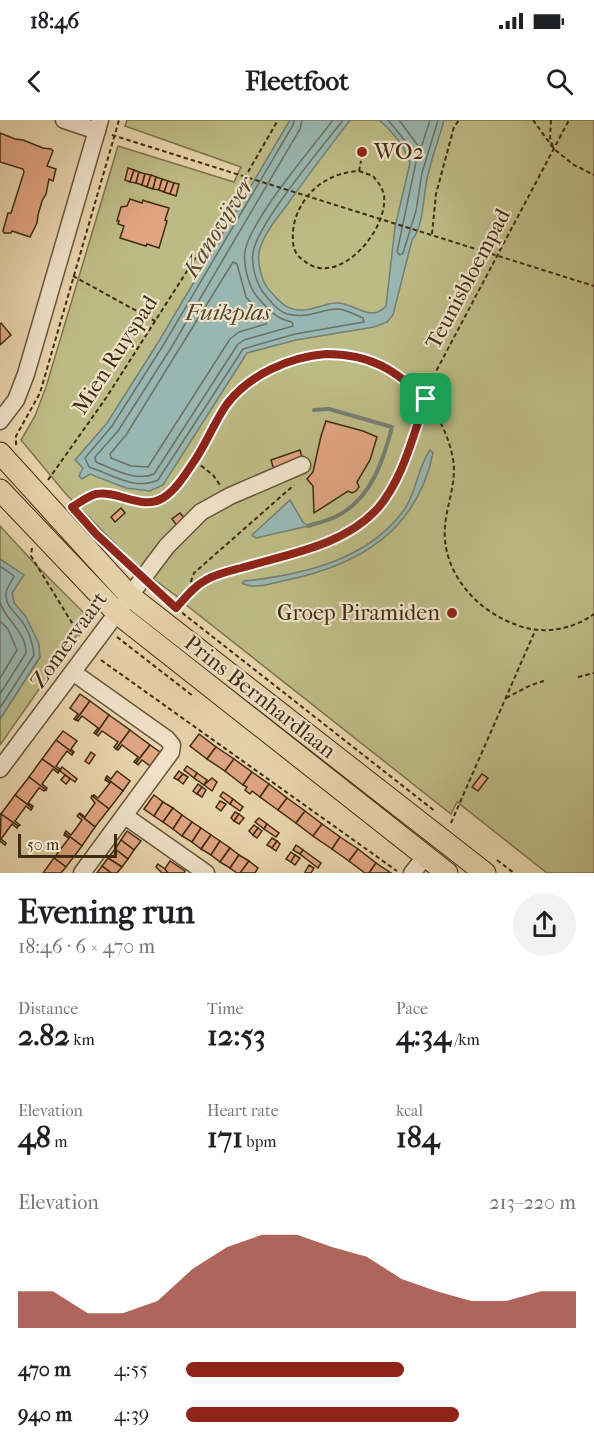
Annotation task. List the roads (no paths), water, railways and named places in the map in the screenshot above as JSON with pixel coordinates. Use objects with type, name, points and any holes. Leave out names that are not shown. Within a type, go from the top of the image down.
[{"type":"main road","name":"Prins Bernhardlaan","points":[[8,449],[130,596],[489,865]]},
{"type":"main road","name":"Prins Bernhardlaan","points":[[0,490],[111,620],[447,873]]},
{"type":"street","points":[[0,422],[16,400],[26,374],[99,125],[64,120]]},
{"type":"street","name":"Zomervaart","points":[[0,769],[167,546],[201,512],[230,496],[299,467]]},
{"type":"street","points":[[74,673],[167,739],[172,745],[171,752],[82,873]]},
{"type":"street","points":[[125,816],[201,872]]},
{"type":"street","points":[[412,873],[426,856]]},
{"type":"water","name":"Fuikplas","points":[[290,120],[350,120],[274,222],[264,239],[259,252],[259,262],[265,283],[279,301],[294,309],[342,303],[374,313],[386,306],[395,227],[410,163],[402,145],[379,120],[444,120],[426,182],[419,227],[412,240],[393,315],[387,322],[374,327],[296,340],[247,353],[163,485],[150,491],[126,488],[90,474],[82,479],[79,476],[83,468],[75,460],[107,423],[159,341]]},
{"type":"water","points":[[430,450],[433,453],[425,480],[414,504],[399,524],[381,540],[361,554],[313,573],[264,585],[252,586],[242,583],[311,569],[353,553],[372,541],[404,510]]},
{"type":"water","points":[[290,500],[303,522],[308,526],[256,538],[252,535]]},
{"type":"water","points":[[0,559],[24,575],[12,593],[14,603],[26,617],[39,644],[40,657],[0,719]]},
{"type":"waterway","points":[[308,526],[335,517],[358,501],[380,466],[392,427],[329,409],[314,410]]},
{"type":"place","name":"WO2","points":[[362,152]]},
{"type":"place","name":"Groep Piramiden","points":[[452,613]]},
{"type":"water label","name":"Kanovijver","points":[[218,227]]}]
